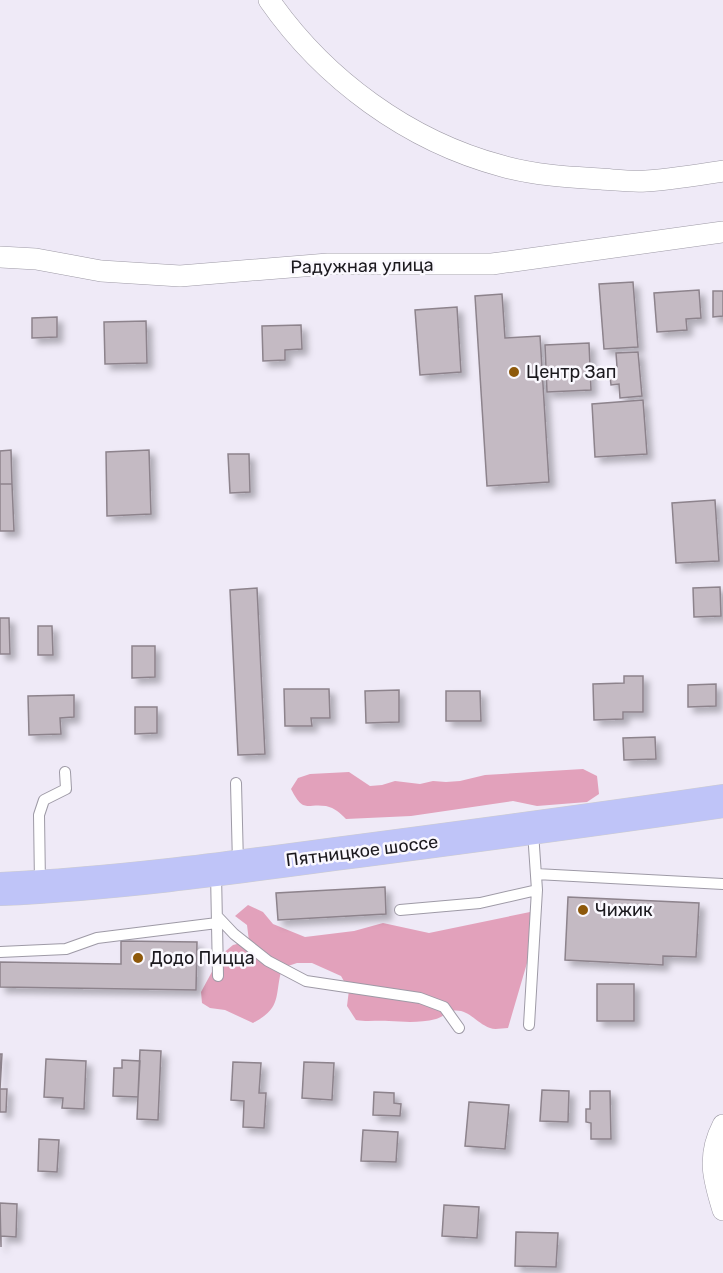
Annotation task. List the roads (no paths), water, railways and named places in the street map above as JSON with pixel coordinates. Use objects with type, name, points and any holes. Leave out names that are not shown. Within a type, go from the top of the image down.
[{"type":"main road","name":"Пятницкое шоссе","points":[[0,889],[227,868],[723,801]]},
{"type":"street","points":[[269,0],[285,23],[342,82],[388,117],[449,148],[502,166],[562,177],[645,181],[723,171]]},
{"type":"street","name":"Радужная улица","points":[[0,257],[36,259],[100,271],[180,276],[328,264],[492,264],[723,232]]},
{"type":"street","points":[[723,1125],[712,1159],[714,1180],[723,1210]]},
{"type":"lane","points":[[40,887],[39,815],[44,800],[66,789],[65,772]]},
{"type":"lane","points":[[218,976],[217,920],[227,868],[236,783]]},
{"type":"lane","points":[[530,1025],[537,890],[532,828]]},
{"type":"lane","points":[[536,874],[723,884]]},
{"type":"lane","points":[[400,910],[480,903],[537,890]]},
{"type":"lane","points":[[0,952],[66,950],[97,938],[217,920],[268,961],[306,981],[420,998],[444,1007],[459,1028]]},
{"type":"place","name":"Центр Зап","points":[[514,372]]},
{"type":"place","name":"Чижик","points":[[583,910]]},
{"type":"place","name":"Додо Пицца","points":[[138,958]]}]
